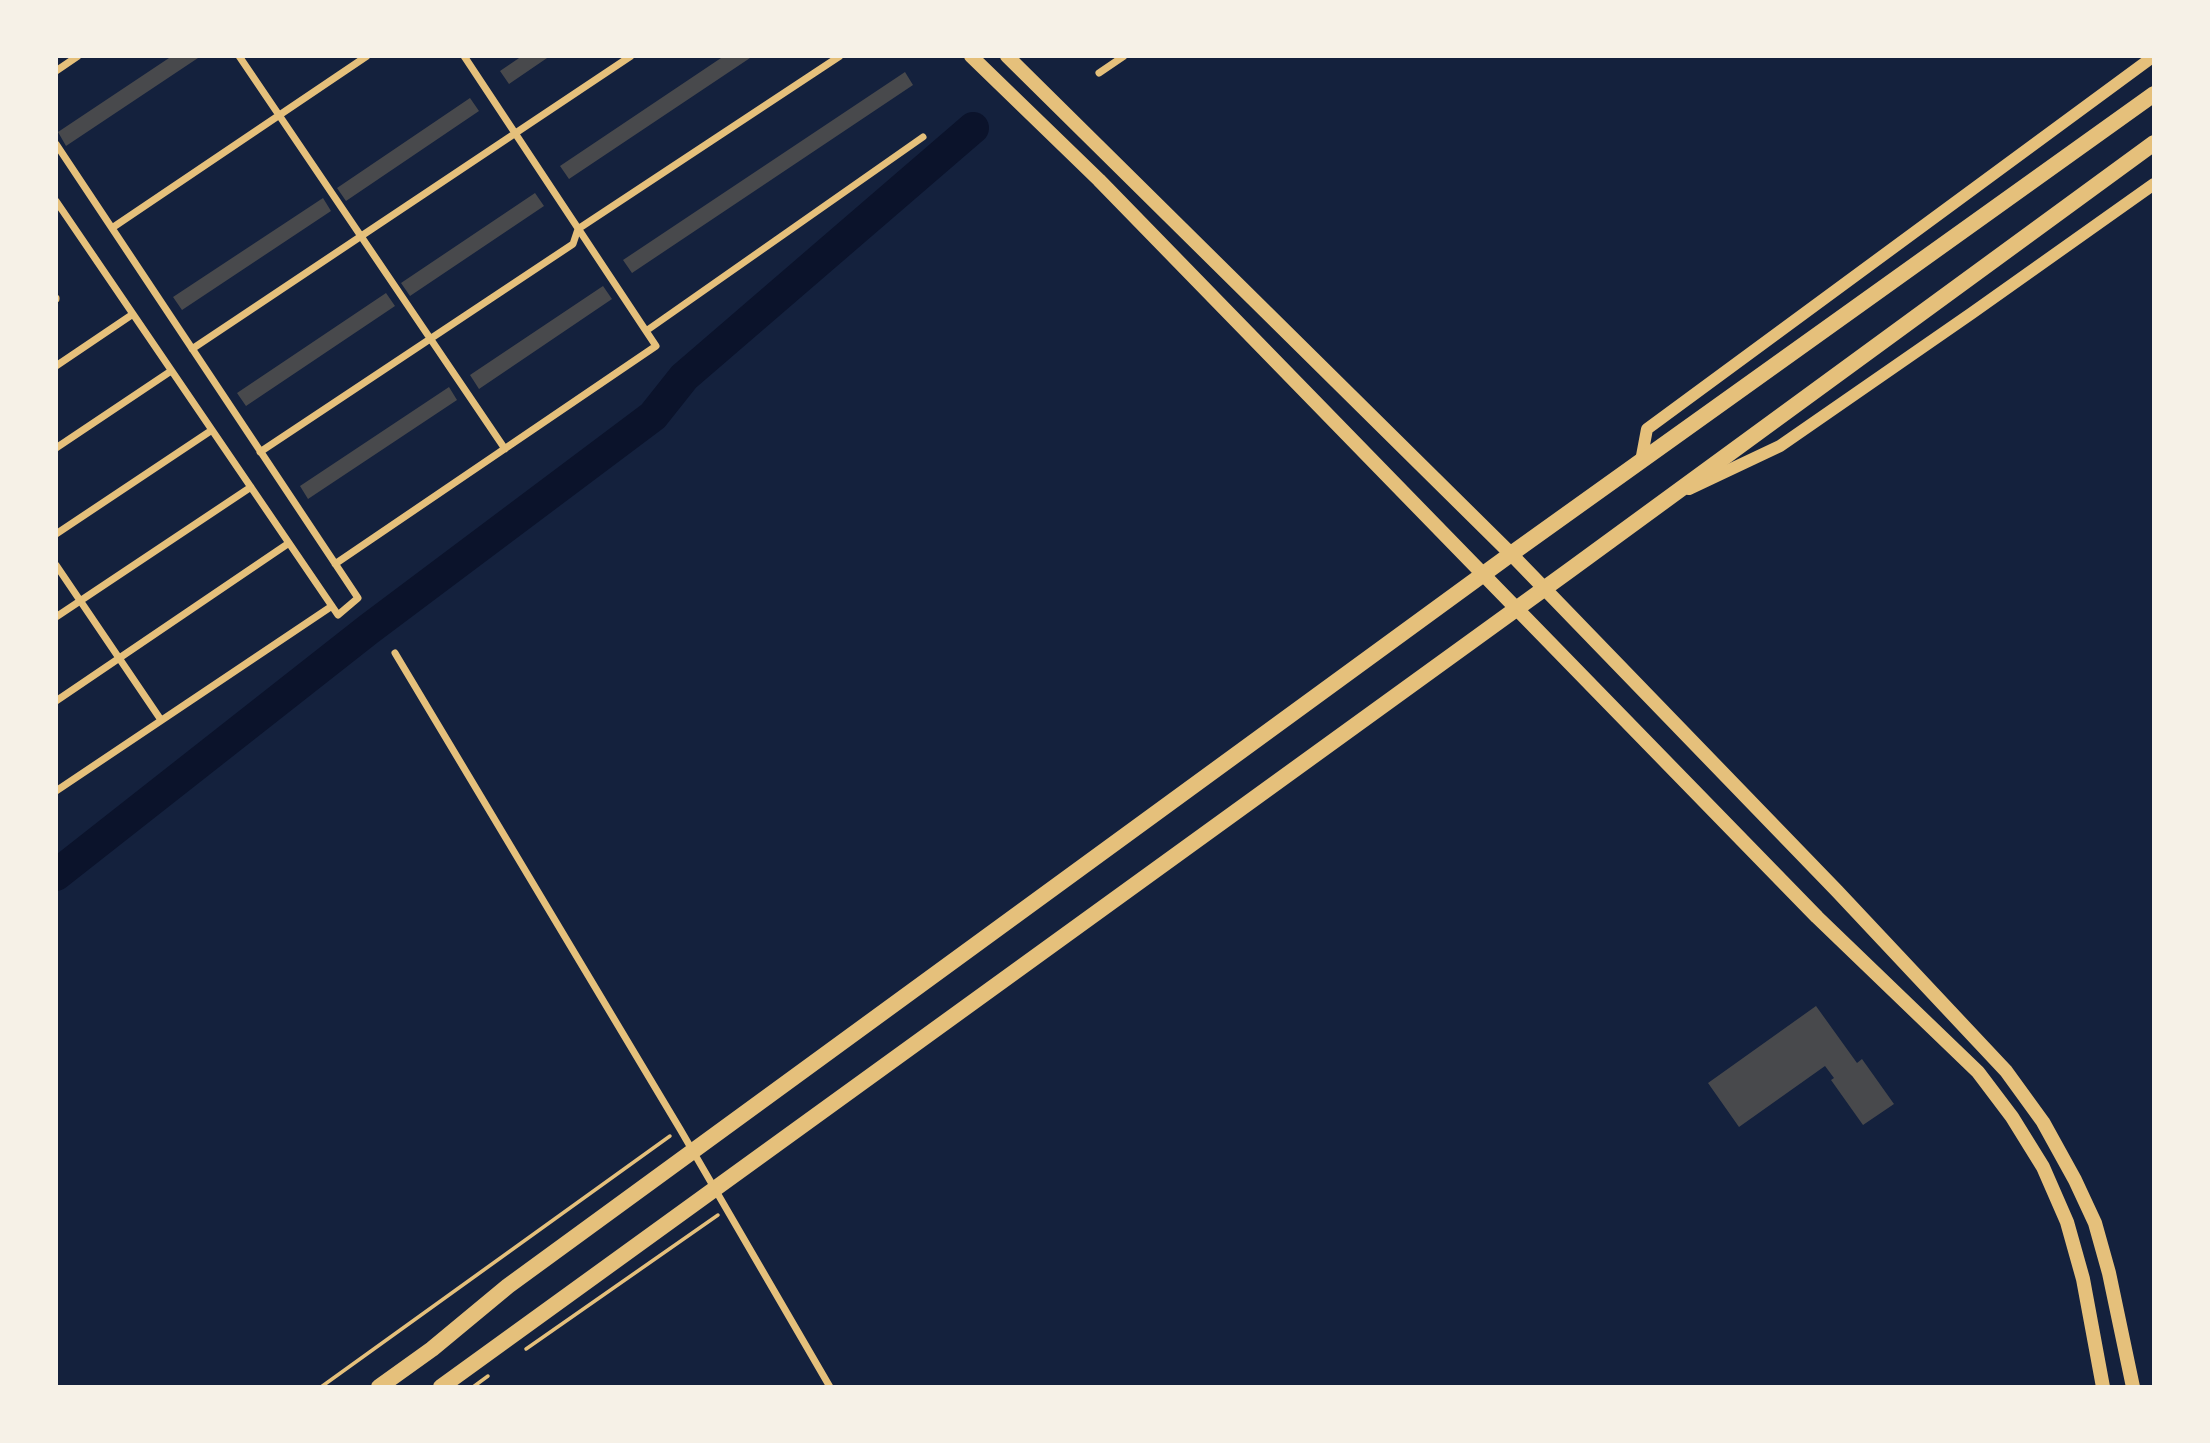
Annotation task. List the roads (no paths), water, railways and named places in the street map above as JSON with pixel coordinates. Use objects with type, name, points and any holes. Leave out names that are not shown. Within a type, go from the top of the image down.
[{"type":"main road","points":[[971,56],[1099,180],[1817,917],[1978,1072],[2012,1117],[2043,1167],[2067,1222],[2083,1279],[2103,1387]]},
{"type":"main road","points":[[1007,56],[1511,554],[2006,1070],[2043,1122],[2095,1223],[2109,1273],[2133,1387]]},
{"type":"main road","points":[[379,1387],[432,1349],[508,1286],[1511,554],[2154,94]]},
{"type":"main road","points":[[442,1387],[1543,589],[2154,142]]},
{"type":"street","points":[[56,71],[78,56]]},
{"type":"street","points":[[239,56],[505,449]]},
{"type":"street","points":[[112,228],[367,56]]},
{"type":"street","points":[[335,564],[656,346],[464,56]]},
{"type":"street","points":[[192,349],[631,56]]},
{"type":"street","points":[[260,452],[573,244],[578,229],[840,56]]},
{"type":"street","points":[[1098,73],[1124,56]]},
{"type":"street","points":[[1641,461],[1647,429],[2154,56]]},
{"type":"street","points":[[646,331],[923,137]]},
{"type":"street","points":[[56,144],[358,598],[338,615],[56,201]]},
{"type":"street","points":[[1654,506],[1780,446],[2154,184]]},
{"type":"street","points":[[56,366],[133,314]]},
{"type":"street","points":[[56,448],[171,371]]},
{"type":"street","points":[[56,534],[212,430]]},
{"type":"street","points":[[56,617],[251,488]]},
{"type":"street","points":[[56,701],[289,543]]},
{"type":"street","points":[[56,565],[161,720]]},
{"type":"street","points":[[56,791],[331,606]]},
{"type":"street","points":[[395,653],[694,1152],[830,1387]]},
{"type":"waterway","points":[[56,875],[369,629],[653,416],[684,377],[973,128]]}]
